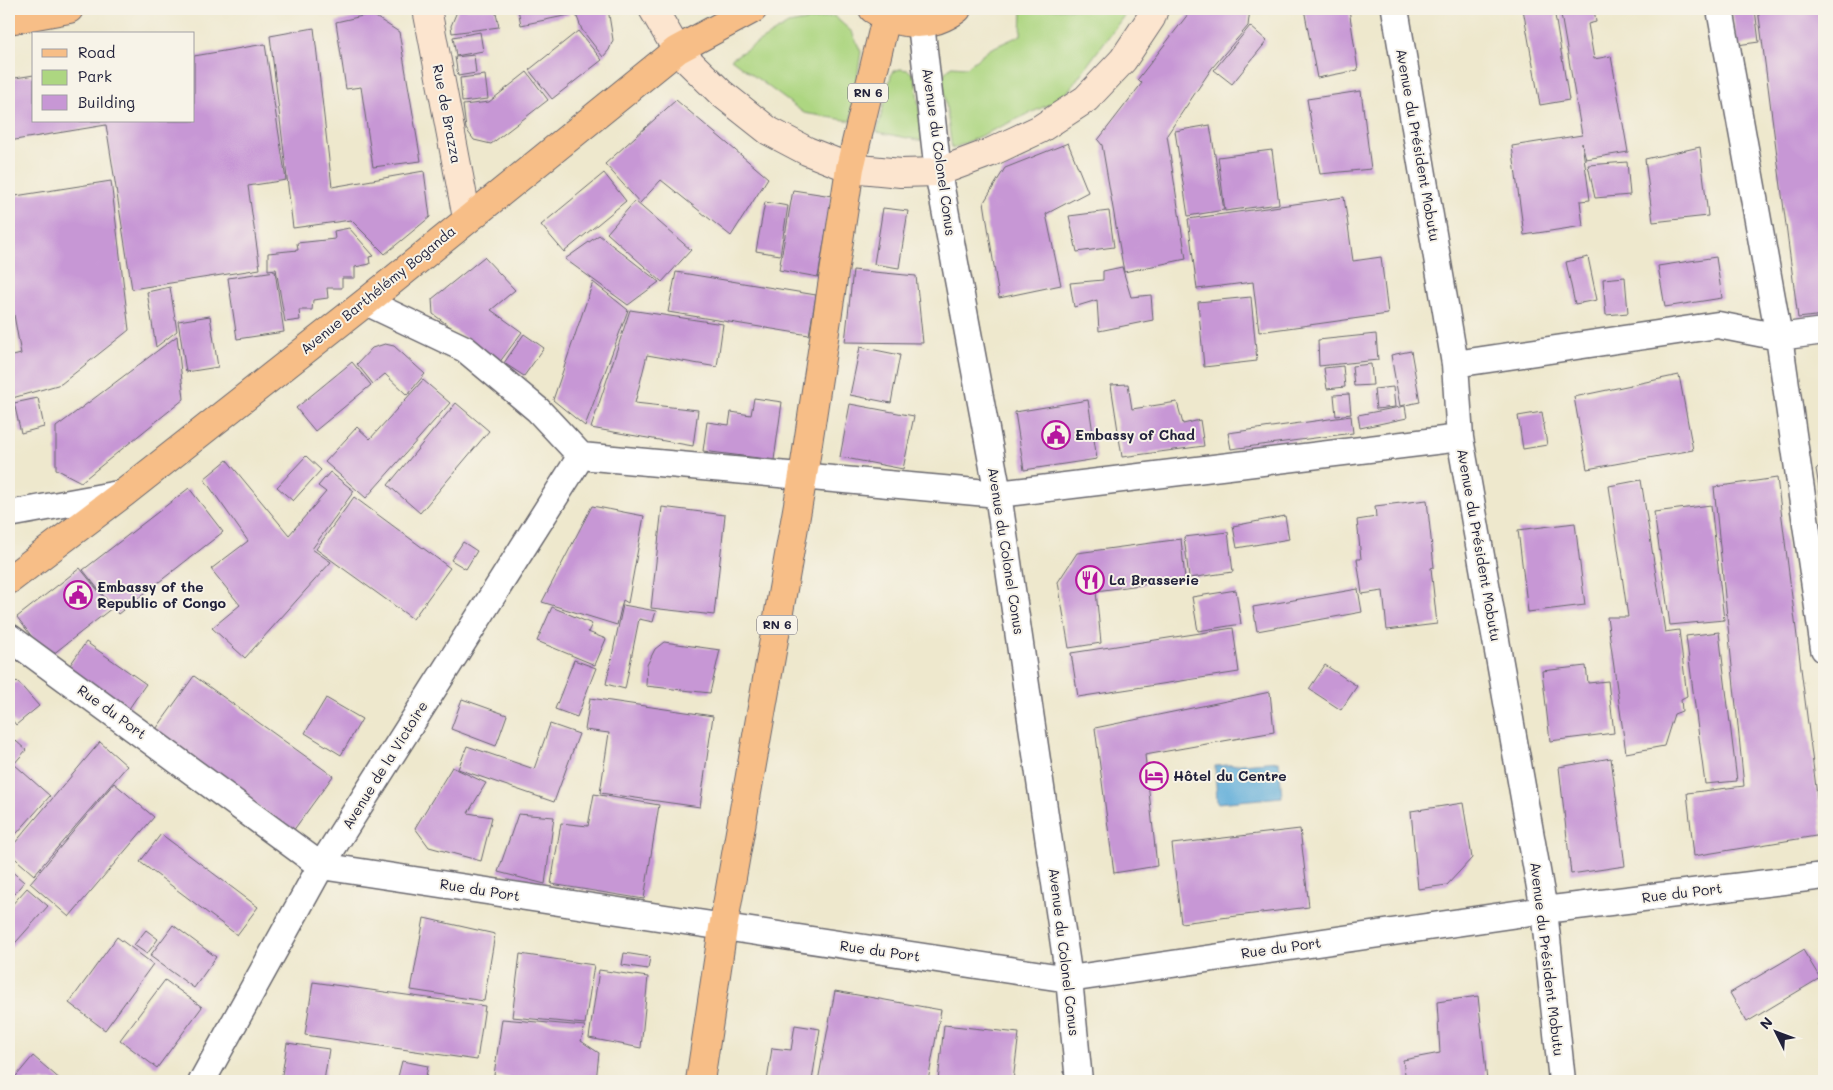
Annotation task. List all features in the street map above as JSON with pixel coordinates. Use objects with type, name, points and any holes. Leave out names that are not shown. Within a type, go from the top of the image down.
[{"type":"main road","points":[[9,20],[70,9]]},
{"type":"main road","name":"Avenue Barthélémy Boganda","points":[[9,580],[124,493],[366,302],[467,218],[677,50],[753,9]]},
{"type":"main road","points":[[879,13],[903,23],[921,24],[947,17],[957,9]]},
{"type":"main road","name":"RN 6","points":[[700,1081],[723,928],[803,476],[850,168],[879,13]]},
{"type":"street","name":"Rue de Brazza","points":[[428,9],[467,218]]},
{"type":"street","points":[[652,9],[677,50],[721,93],[769,131],[807,151],[850,168],[901,173],[938,172],[990,153],[1040,129],[1086,99],[1123,60],[1151,18],[1154,9]]},
{"type":"street","name":"Avenue du Président Mobutu","points":[[1395,9],[1455,364],[1460,438],[1544,910],[1562,1081]]},
{"type":"street","points":[[1720,9],[1779,337],[1824,649]]},
{"type":"street","name":"Avenue du Colonel Conus","points":[[921,24],[938,172],[998,494],[1070,979],[1079,1081]]},
{"type":"street","points":[[366,302],[465,349],[538,410],[581,456],[998,494],[1460,438]]},
{"type":"street","points":[[1455,364],[1718,325],[1779,337],[1824,330]]},
{"type":"street","name":"Avenue de la Victoire","points":[[202,1081],[321,866],[581,456]]},
{"type":"street","points":[[9,514],[124,493]]},
{"type":"street","name":"Rue du Port","points":[[9,637],[321,866],[1070,979],[1544,910],[1824,876]]},
{"type":"green space","points":[[1022,9],[1129,9],[1063,98],[952,149],[942,76],[951,66],[967,67],[990,49],[1021,35]]},
{"type":"green space","points":[[834,16],[852,32],[861,52],[851,121],[804,113],[731,59],[788,24]]},
{"type":"green space","points":[[900,69],[908,70],[915,76],[923,141],[877,132],[892,72]]},
{"type":"water","points":[[1279,761],[1282,797],[1217,803],[1215,766]]},
{"type":"building","points":[[458,9],[495,9],[499,27],[452,33],[451,26]]},
{"type":"building","points":[[518,9],[568,9],[569,15],[521,25]]},
{"type":"building","points":[[574,9],[608,9],[613,40],[609,50],[603,57],[582,30]]},
{"type":"building","points":[[1192,9],[1250,9],[1248,26],[1212,68],[1167,135],[1186,259],[1124,272],[1102,145],[1098,140],[1142,83],[1138,79]]},
{"type":"building","points":[[1304,9],[1349,9],[1358,70],[1317,78]]},
{"type":"building","points":[[1523,9],[1554,9],[1569,100],[1540,105]]},
{"type":"building","points":[[1560,9],[1594,9],[1596,22],[1588,24],[1594,59],[1611,56],[1628,152],[1586,159],[1582,143],[1590,200],[1580,201],[1583,226],[1524,235],[1512,146],[1582,135]]},
{"type":"building","points":[[1732,9],[1755,9],[1759,42],[1737,45]]},
{"type":"building","points":[[1758,9],[1824,9],[1824,315],[1798,318]]},
{"type":"building","points":[[371,14],[399,32],[421,161],[373,167],[361,87],[346,89],[336,22]]},
{"type":"building","points":[[1250,26],[1267,41],[1232,84],[1214,70]]},
{"type":"building","points":[[314,28],[332,187],[424,171],[430,217],[385,254],[351,220],[293,228],[270,36]]},
{"type":"building","points":[[578,31],[602,60],[552,99],[529,70]]},
{"type":"building","points":[[480,32],[483,51],[456,56],[453,37]]},
{"type":"building","points":[[265,44],[286,180],[248,186],[260,269],[132,289],[106,125],[9,141],[9,79],[32,75],[32,122],[195,122],[195,56]]},
{"type":"building","points":[[474,55],[476,73],[458,76],[455,57]]},
{"type":"building","points":[[527,72],[548,100],[491,144],[474,140],[466,129],[463,105],[489,102]]},
{"type":"building","points":[[485,75],[488,99],[462,102],[460,78]]},
{"type":"building","points":[[1361,91],[1371,169],[1320,174],[1307,99]]},
{"type":"building","points":[[676,100],[768,178],[731,236],[661,180],[640,203],[605,164]]},
{"type":"building","points":[[1210,125],[1224,210],[1188,216],[1175,131]]},
{"type":"building","points":[[1068,143],[1088,192],[1046,214],[1061,285],[999,298],[984,202],[1005,168]]},
{"type":"building","points":[[1700,147],[1708,216],[1653,222],[1645,159]]},
{"type":"building","points":[[1272,150],[1279,204],[1225,211],[1218,157]]},
{"type":"building","points":[[1627,162],[1630,195],[1595,198],[1588,165]]},
{"type":"building","points":[[604,173],[626,201],[564,252],[541,225]]},
{"type":"building","points":[[111,181],[129,330],[61,384],[9,399],[9,357],[21,354],[9,287],[9,197]]},
{"type":"building","points":[[793,190],[832,196],[818,277],[779,270]]},
{"type":"building","points":[[1344,197],[1353,261],[1381,257],[1388,314],[1259,332],[1253,282],[1197,289],[1188,219]]},
{"type":"building","points":[[635,201],[691,250],[662,282],[607,233]]},
{"type":"building","points":[[765,202],[788,206],[780,255],[756,251]]},
{"type":"building","points":[[883,208],[908,211],[899,268],[874,264]]},
{"type":"building","points":[[1109,211],[1114,247],[1077,252],[1069,216]]},
{"type":"building","points":[[349,228],[374,256],[369,257],[370,264],[355,267],[355,278],[342,278],[342,288],[327,288],[328,298],[313,300],[312,310],[299,310],[300,320],[285,322],[276,269],[268,270],[268,253],[298,250],[297,243],[335,239],[334,231]]},
{"type":"building","points":[[599,235],[659,282],[628,305],[565,259]]},
{"type":"building","points":[[484,257],[515,290],[491,310],[522,332],[499,363],[433,314],[432,299]]},
{"type":"building","points":[[1588,257],[1597,300],[1575,304],[1566,262]]},
{"type":"building","points":[[1716,257],[1722,298],[1665,307],[1658,266]]},
{"type":"building","points":[[1122,267],[1131,297],[1151,295],[1153,320],[1099,331],[1097,300],[1074,307],[1070,283],[1103,280],[1103,271]]},
{"type":"building","points":[[853,270],[916,276],[923,343],[845,342]]},
{"type":"building","points":[[275,271],[284,332],[237,339],[228,278]]},
{"type":"building","points":[[676,272],[816,295],[809,335],[668,312]]},
{"type":"building","points":[[1625,277],[1628,313],[1606,315],[1603,279]]},
{"type":"building","points":[[593,282],[628,310],[585,426],[553,400]]},
{"type":"building","points":[[170,287],[177,331],[156,347],[147,292]]},
{"type":"building","points":[[1251,297],[1257,361],[1204,367],[1198,302]]},
{"type":"building","points":[[630,310],[723,324],[717,367],[647,355],[635,403],[698,410],[693,446],[591,428]]},
{"type":"building","points":[[210,316],[218,367],[186,372],[178,321]]},
{"type":"building","points":[[524,334],[544,348],[524,376],[504,363]]},
{"type":"building","points":[[1376,334],[1378,360],[1319,366],[1318,340]]},
{"type":"building","points":[[177,336],[184,399],[81,482],[56,469],[56,427]]},
{"type":"building","points":[[385,344],[394,346],[425,374],[407,395],[385,374],[373,384],[357,364],[372,348]]},
{"type":"building","points":[[860,347],[900,355],[891,403],[850,395]]},
{"type":"building","points":[[1411,351],[1420,402],[1400,406],[1391,355]]},
{"type":"building","points":[[352,362],[371,385],[315,431],[296,408]]},
{"type":"building","points":[[1371,364],[1373,385],[1354,386],[1352,366]]},
{"type":"building","points":[[1343,366],[1345,387],[1327,389],[1324,368]]},
{"type":"building","points":[[1679,375],[1693,450],[1587,469],[1574,397]]},
{"type":"building","points":[[423,380],[450,403],[366,498],[325,462],[357,427],[370,439]]},
{"type":"building","points":[[1128,384],[1132,409],[1177,402],[1183,424],[1200,420],[1204,446],[1122,457],[1111,385]]},
{"type":"building","points":[[1393,387],[1395,407],[1376,409],[1374,389]]},
{"type":"building","points":[[1349,394],[1351,414],[1336,416],[1334,395]]},
{"type":"building","points":[[38,398],[44,427],[21,433],[14,403]]},
{"type":"building","points":[[754,398],[782,402],[774,460],[703,451],[707,422],[729,425],[731,412],[751,415]]},
{"type":"building","name":"Embassy of Chad","points":[[1088,400],[1097,459],[1024,470],[1015,412]]},
{"type":"building","points":[[456,403],[489,431],[420,513],[388,485]]},
{"type":"building","points":[[850,404],[914,416],[903,469],[840,457]]},
{"type":"building","points":[[1405,406],[1407,418],[1360,428],[1358,415]]},
{"type":"building","points":[[1542,412],[1547,445],[1523,449],[1518,416]]},
{"type":"building","points":[[1351,416],[1353,433],[1231,449],[1228,433]]},
{"type":"building","points":[[306,456],[321,470],[293,501],[277,487]]},
{"type":"building","points":[[227,460],[289,535],[326,492],[318,486],[330,472],[354,491],[312,549],[331,562],[245,658],[212,628],[240,605],[211,569],[248,541],[204,479]]},
{"type":"building","points":[[1824,462],[1824,512],[1823,512],[1816,469]]},
{"type":"building","points":[[1777,478],[1822,835],[1694,856],[1687,793],[1744,786],[1714,487]]},
{"type":"building","points":[[1641,480],[1665,632],[1679,630],[1687,696],[1681,699],[1682,711],[1674,714],[1664,746],[1626,753],[1607,617],[1628,617],[1609,486]]},
{"type":"building","points":[[189,488],[223,532],[118,614],[83,570]]},
{"type":"building","points":[[354,497],[450,568],[413,619],[316,549]]},
{"type":"building","points":[[1427,500],[1434,567],[1431,568],[1437,624],[1387,630],[1383,591],[1362,594],[1357,559],[1361,559],[1357,520],[1376,517],[1375,506]]},
{"type":"building","points":[[1711,505],[1724,620],[1670,625],[1654,512]]},
{"type":"building","points":[[592,506],[644,516],[628,603],[623,600],[617,625],[542,602]]},
{"type":"building","points":[[662,507],[725,515],[714,615],[651,608]]},
{"type":"building","points":[[1285,516],[1289,539],[1237,548],[1233,526]]},
{"type":"building","points":[[1575,523],[1585,605],[1528,612],[1518,530]]},
{"type":"building","points":[[1228,532],[1233,572],[1189,578],[1184,537]]},
{"type":"building","points":[[1181,539],[1185,579],[1096,591],[1101,643],[1069,648],[1058,582],[1077,553]]},
{"type":"building","points":[[463,542],[477,551],[466,569],[451,560]]},
{"type":"building","points":[[80,568],[112,608],[48,658],[17,617]]},
{"type":"building","points":[[1358,589],[1362,612],[1257,631],[1253,607]]},
{"type":"building","points":[[1236,590],[1241,624],[1198,631],[1192,597]]},
{"type":"building","points":[[623,605],[656,611],[653,622],[639,619],[625,689],[606,684]]},
{"type":"building","points":[[552,607],[592,624],[588,632],[606,639],[595,665],[537,641]]},
{"type":"building","points":[[1233,628],[1239,672],[1078,697],[1071,653]]},
{"type":"building","points":[[1719,632],[1737,781],[1705,784],[1686,636]]},
{"type":"building","points":[[86,642],[146,684],[128,710],[68,668]]},
{"type":"building","points":[[664,642],[720,650],[710,693],[646,686],[647,665],[655,649]]},
{"type":"building","points":[[574,660],[596,668],[577,717],[555,709]]},
{"type":"building","points":[[1325,665],[1357,686],[1341,710],[1309,689]]},
{"type":"building","points":[[1586,666],[1588,683],[1608,681],[1614,733],[1550,741],[1542,671]]},
{"type":"building","points":[[194,676],[333,776],[293,831],[154,732]]},
{"type":"building","points":[[17,681],[39,706],[16,725],[9,716],[9,688]]},
{"type":"building","name":"Hôtel du Centre","points":[[1270,692],[1274,732],[1145,755],[1157,866],[1114,873],[1095,728]]},
{"type":"building","points":[[326,698],[362,719],[341,755],[305,733]]},
{"type":"building","points":[[590,698],[713,716],[700,807],[600,793],[609,733],[585,730]]},
{"type":"building","points":[[462,699],[507,715],[496,746],[451,729]]},
{"type":"building","points":[[550,724],[579,734],[554,802],[458,769],[467,746],[534,769]]},
{"type":"building","points":[[16,741],[26,750],[14,764],[50,796],[9,842],[9,748]]},
{"type":"building","points":[[100,742],[127,766],[34,875],[9,853],[9,850]]},
{"type":"building","points":[[1611,758],[1625,866],[1571,874],[1559,767]]},
{"type":"building","points":[[452,767],[486,783],[468,813],[492,817],[481,861],[429,847],[415,828]]},
{"type":"building","points":[[114,783],[154,817],[69,917],[30,883]]},
{"type":"building","points":[[594,794],[659,805],[644,899],[551,884],[561,823],[588,826]]},
{"type":"building","points":[[1463,803],[1472,858],[1447,885],[1418,889],[1411,811]]},
{"type":"building","points":[[518,814],[554,817],[545,884],[498,872]]},
{"type":"building","points":[[1300,829],[1309,907],[1181,923],[1172,844]]},
{"type":"building","points":[[161,834],[258,907],[237,935],[140,862]]},
{"type":"building","points":[[9,869],[24,882],[9,900]]},
{"type":"building","points":[[27,888],[48,906],[9,950],[9,908]]},
{"type":"building","points":[[424,918],[495,934],[484,1001],[411,990]]},
{"type":"building","points":[[173,925],[216,957],[194,988],[150,956]]},
{"type":"building","points":[[146,930],[158,939],[147,954],[134,945]]},
{"type":"building","points":[[117,937],[153,964],[105,1030],[69,1003]]},
{"type":"building","points":[[1803,950],[1820,978],[1747,1022],[1730,993]]},
{"type":"building","points":[[624,953],[650,957],[648,969],[622,965]]},
{"type":"building","points":[[520,954],[594,965],[585,1024],[512,1017]]},
{"type":"building","points":[[599,970],[648,977],[641,1048],[589,1038]]},
{"type":"building","points":[[165,980],[202,1007],[157,1068],[120,1040]]},
{"type":"building","points":[[313,982],[485,1006],[477,1060],[305,1035]]},
{"type":"building","points":[[835,991],[941,1010],[928,1081],[818,1081]]},
{"type":"building","points":[[1478,996],[1487,1081],[1406,1081],[1403,1060],[1440,1053],[1437,1002]]},
{"type":"building","points":[[502,1019],[585,1026],[581,1041],[599,1053],[596,1081],[527,1081],[494,1075]]},
{"type":"building","points":[[1824,1021],[1824,1035],[1818,1024]]},
{"type":"building","points":[[795,1025],[820,1029],[812,1081],[767,1081],[772,1048],[791,1050]]},
{"type":"building","points":[[944,1025],[1019,1033],[1013,1081],[938,1081]]},
{"type":"building","points":[[287,1043],[329,1049],[324,1081],[281,1081]]},
{"type":"building","points":[[33,1056],[62,1081],[12,1081]]},
{"type":"building","points":[[402,1061],[428,1066],[425,1081],[397,1081]]},
{"type":"place","name":"Embassy of Chad","points":[[1056,435]]},
{"type":"place","name":"La Brasserie","points":[[1090,580]]},
{"type":"place","name":"Embassy of the Republic of Congo","points":[[78,595]]},
{"type":"place","name":"Hôtel du Centre","points":[[1154,776]]}]
